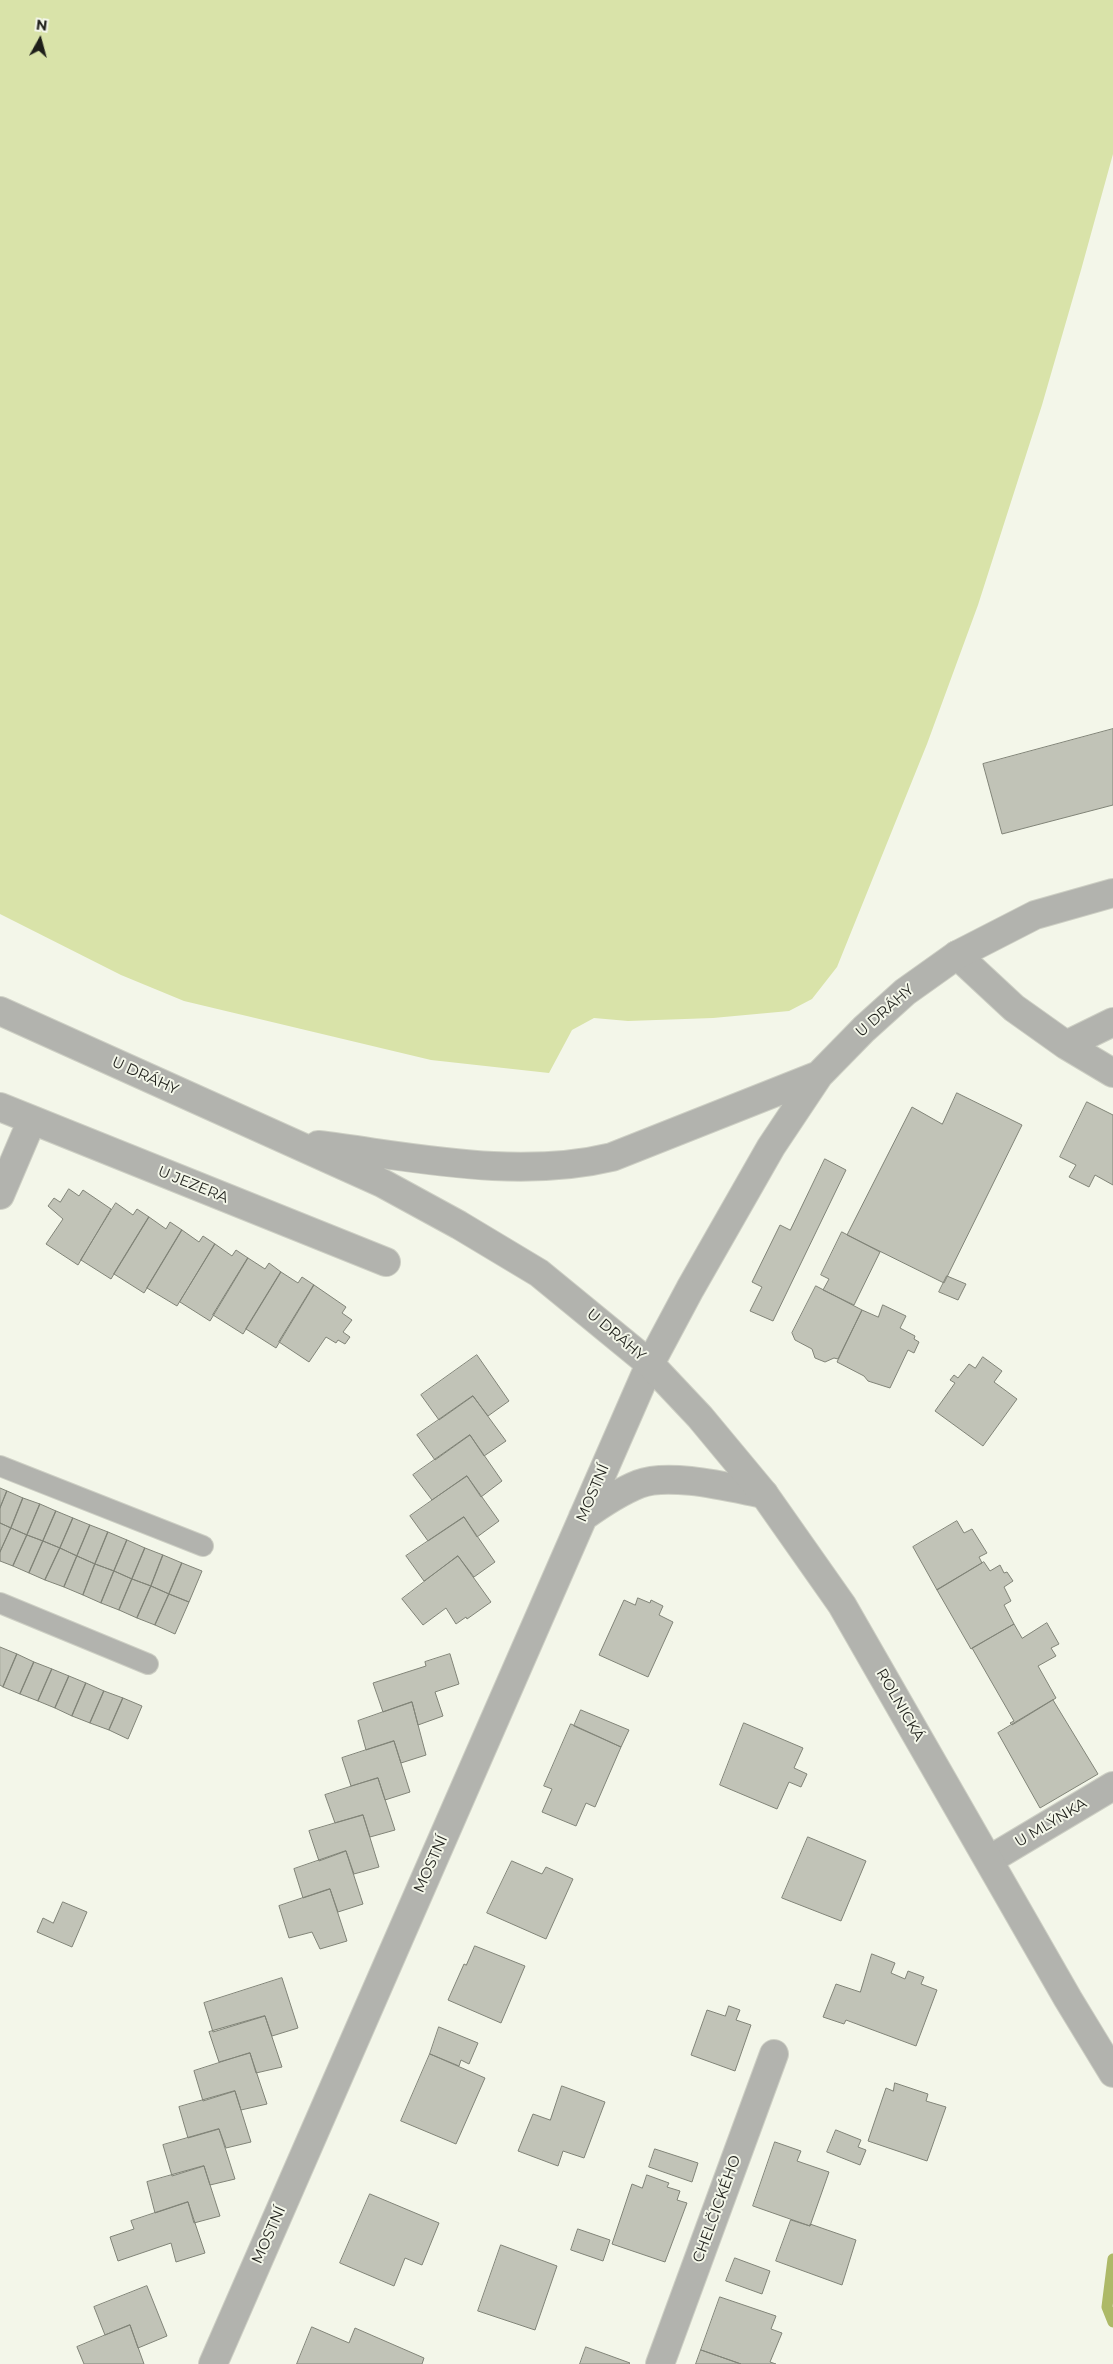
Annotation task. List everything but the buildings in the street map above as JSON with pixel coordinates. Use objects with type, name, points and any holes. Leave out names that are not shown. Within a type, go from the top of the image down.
[{"type":"street","name":"U DRÁHY","points":[[0,1011],[382,1183],[460,1224],[539,1273],[650,1364],[690,1289],[771,1147],[819,1074],[864,1029],[905,992],[957,955],[1035,915],[1113,892]]},
{"type":"street","points":[[957,955],[1014,1008],[1066,1045],[1113,1073]]},
{"type":"street","points":[[1066,1045],[1113,1022]]},
{"type":"street","name":"U DRÁHY","points":[[290,1141],[491,1165],[543,1168],[612,1157],[819,1074]]},
{"type":"street","name":"U JEZERA","points":[[0,1107],[386,1262]]},
{"type":"street","points":[[0,1194],[32,1120]]},
{"type":"street","name":"ROLNICKÁ","points":[[650,1364],[700,1417],[764,1494],[842,1605],[1068,1999],[1113,2073]]},
{"type":"street","name":"MOSTNÍ","points":[[213,2364],[650,1364]]},
{"type":"street","points":[[583,1517],[606,1501],[640,1483],[660,1480],[712,1484],[764,1494]]},
{"type":"street","name":"U MLÝNKA","points":[[989,1860],[1113,1786]]},
{"type":"street","name":"CHELČICKÉHO","points":[[660,2364],[774,2054]]},
{"type":"lane","points":[[0,1466],[203,1546]]},
{"type":"lane","points":[[0,1603],[148,1664]]},
{"type":"green space","points":[[0,0],[1113,0],[1113,154],[1042,405],[978,605],[927,744],[837,967],[812,999],[789,1011],[713,1018],[628,1021],[594,1018],[572,1030],[549,1073],[431,1060],[184,1001],[121,975],[0,914]]},
{"type":"waterway","points":[[1113,2259],[1107,2307],[1113,2322]]}]
